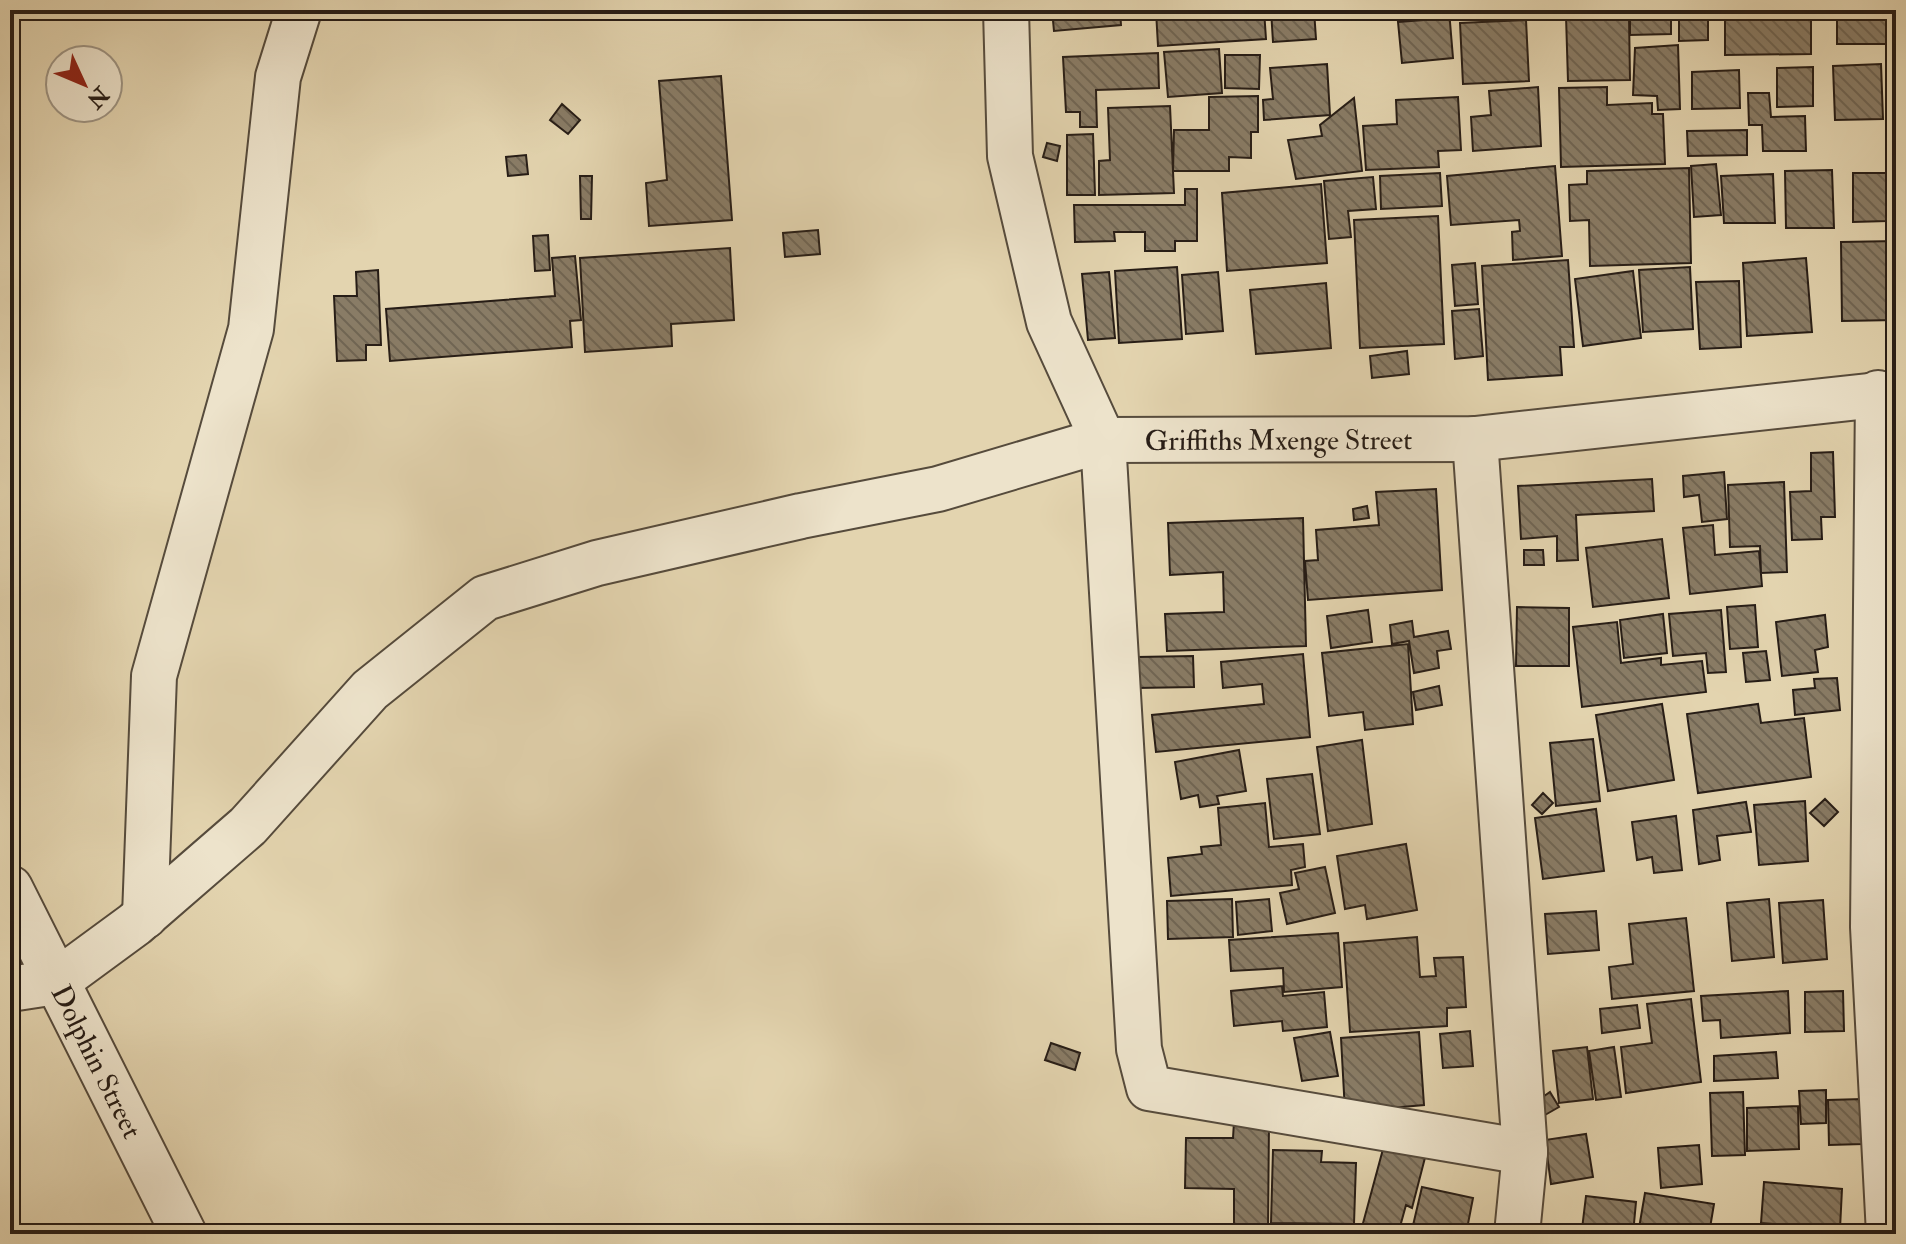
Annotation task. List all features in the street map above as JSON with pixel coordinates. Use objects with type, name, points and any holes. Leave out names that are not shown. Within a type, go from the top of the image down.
[{"type":"street","points":[[145,916],[154,676],[251,329],[278,77],[299,10]]},
{"type":"street","name":"Griffiths Mxenge Street","points":[[1006,10],[1010,156],[1049,322],[1103,440],[1475,439],[1887,393]]},
{"type":"street","points":[[1887,393],[1873,927],[1889,1234]]},
{"type":"street","points":[[1475,439],[1525,1152],[1517,1234]]},
{"type":"street","points":[[10,989],[56,982],[145,916],[248,826],[370,690],[485,598],[597,563],[938,489],[1103,440],[1139,1049],[1149,1088],[1525,1152]]},
{"type":"street","name":"Dolphin Street","points":[[10,888],[184,1234]]},
{"type":"building","points":[[1052,10],[1120,10],[1121,25],[1054,31]]},
{"type":"building","points":[[1123,10],[1152,10],[1152,19],[1123,20]]},
{"type":"building","points":[[1264,10],[1266,39],[1158,46],[1156,11]]},
{"type":"building","points":[[1271,10],[1314,10],[1316,39],[1273,42]]},
{"type":"building","points":[[1352,10],[1397,10],[1397,16],[1352,17]]},
{"type":"building","points":[[1423,10],[1449,10],[1453,58],[1402,63],[1398,22],[1423,20]]},
{"type":"building","points":[[1630,10],[1671,10],[1671,34],[1630,35]]},
{"type":"building","points":[[1679,10],[1708,10],[1708,40],[1679,41]]},
{"type":"building","points":[[1725,10],[1811,10],[1811,54],[1725,55]]},
{"type":"building","points":[[1837,10],[1896,10],[1896,44],[1837,44]]},
{"type":"building","points":[[1629,15],[1630,80],[1568,81],[1566,16]]},
{"type":"building","points":[[1526,20],[1529,81],[1463,84],[1460,23]]},
{"type":"building","points":[[1678,45],[1680,109],[1658,110],[1657,96],[1633,95],[1635,48]]},
{"type":"building","points":[[1219,49],[1222,93],[1168,97],[1164,52]]},
{"type":"building","points":[[1158,53],[1159,88],[1096,90],[1097,127],[1080,127],[1080,112],[1066,112],[1063,57]]},
{"type":"building","points":[[1225,55],[1260,55],[1259,89],[1225,88]]},
{"type":"building","points":[[1327,64],[1330,115],[1264,120],[1263,100],[1273,99],[1270,68]]},
{"type":"building","points":[[1881,64],[1883,119],[1835,120],[1833,66]]},
{"type":"building","points":[[1813,67],[1813,106],[1777,107],[1777,68]]},
{"type":"building","points":[[1739,70],[1740,108],[1692,109],[1692,72]]},
{"type":"building","points":[[721,76],[732,220],[649,226],[646,183],[667,180],[659,81]]},
{"type":"building","points":[[1538,87],[1541,146],[1473,151],[1471,117],[1491,115],[1489,91]]},
{"type":"building","points":[[1607,87],[1607,105],[1652,103],[1652,114],[1663,114],[1665,164],[1561,167],[1559,88]]},
{"type":"building","points":[[1748,93],[1769,93],[1771,117],[1805,116],[1806,151],[1763,151],[1762,125],[1749,125]]},
{"type":"building","points":[[1258,96],[1258,132],[1251,132],[1251,158],[1229,157],[1229,171],[1173,171],[1174,130],[1209,130],[1209,97]]},
{"type":"building","points":[[1458,97],[1461,150],[1438,151],[1439,167],[1366,170],[1363,126],[1397,124],[1396,100]]},
{"type":"building","points":[[1354,98],[1362,171],[1296,179],[1288,140],[1322,136],[1320,125]]},
{"type":"building","points":[[562,104],[580,120],[568,134],[550,120]]},
{"type":"building","points":[[1170,106],[1174,193],[1099,195],[1099,161],[1110,160],[1108,108]]},
{"type":"building","points":[[1747,130],[1747,155],[1688,156],[1687,131]]},
{"type":"building","points":[[1093,134],[1095,195],[1067,195],[1067,135]]},
{"type":"building","points":[[1047,143],[1060,146],[1057,161],[1043,157]]},
{"type":"building","points":[[526,155],[528,174],[508,176],[506,157]]},
{"type":"building","points":[[1716,164],[1721,215],[1694,217],[1691,166]]},
{"type":"building","points":[[1555,166],[1562,256],[1513,260],[1512,232],[1520,231],[1519,220],[1451,225],[1447,176]]},
{"type":"building","points":[[1689,168],[1691,263],[1590,266],[1589,220],[1570,221],[1569,185],[1587,184],[1587,171]]},
{"type":"building","points":[[1832,170],[1834,228],[1786,228],[1785,171]]},
{"type":"building","points":[[1440,173],[1442,206],[1381,209],[1380,176]]},
{"type":"building","points":[[1853,173],[1886,173],[1887,221],[1853,222]]},
{"type":"building","points":[[1773,174],[1775,223],[1724,223],[1721,176]]},
{"type":"building","points":[[580,176],[592,176],[591,219],[581,219]]},
{"type":"building","points":[[1373,177],[1376,209],[1348,211],[1351,237],[1329,239],[1324,181]]},
{"type":"building","points":[[1321,184],[1327,263],[1227,271],[1222,193]]},
{"type":"building","points":[[1185,189],[1197,189],[1197,241],[1175,241],[1175,251],[1145,251],[1145,232],[1114,232],[1115,241],[1075,242],[1074,205],[1185,205]]},
{"type":"building","points":[[1438,216],[1444,344],[1360,348],[1354,220]]},
{"type":"building","points":[[818,230],[820,254],[785,257],[783,233]]},
{"type":"building","points":[[548,235],[550,270],[535,271],[533,236]]},
{"type":"building","points":[[1896,241],[1896,320],[1842,321],[1841,242]]},
{"type":"building","points":[[730,248],[734,320],[671,324],[672,346],[585,352],[580,258]]},
{"type":"building","points":[[575,256],[581,320],[570,321],[572,347],[390,361],[386,309],[555,296],[552,258]]},
{"type":"building","points":[[1806,258],[1812,332],[1747,336],[1743,263]]},
{"type":"building","points":[[1568,260],[1574,347],[1560,347],[1562,375],[1488,380],[1482,266]]},
{"type":"building","points":[[1475,263],[1478,304],[1455,306],[1452,265]]},
{"type":"building","points":[[1177,267],[1182,339],[1119,343],[1115,271]]},
{"type":"building","points":[[1690,267],[1693,329],[1643,332],[1639,270]]},
{"type":"building","points":[[378,270],[381,345],[366,345],[366,360],[337,361],[334,296],[357,296],[356,272]]},
{"type":"building","points":[[1633,271],[1641,338],[1583,346],[1575,279]]},
{"type":"building","points":[[1109,272],[1115,338],[1088,340],[1082,274]]},
{"type":"building","points":[[1218,272],[1223,331],[1186,334],[1182,275]]},
{"type":"building","points":[[1739,281],[1741,347],[1700,349],[1696,282]]},
{"type":"building","points":[[1326,283],[1331,348],[1256,354],[1250,290]]},
{"type":"building","points":[[1479,309],[1483,356],[1455,359],[1452,311]]},
{"type":"building","points":[[1407,351],[1409,374],[1372,378],[1370,356]]},
{"type":"building","points":[[1833,452],[1835,517],[1821,517],[1822,539],[1792,540],[1790,492],[1811,491],[1811,453]]},
{"type":"building","points":[[1724,472],[1727,519],[1702,522],[1699,495],[1684,497],[1683,476]]},
{"type":"building","points":[[1652,479],[1654,511],[1576,515],[1578,560],[1557,561],[1557,536],[1521,539],[1518,486]]},
{"type":"building","points":[[1784,482],[1787,572],[1761,573],[1760,546],[1730,547],[1728,485]]},
{"type":"building","points":[[1436,489],[1442,590],[1308,600],[1305,561],[1318,560],[1316,530],[1379,525],[1376,492]]},
{"type":"building","points":[[1367,506],[1369,518],[1354,520],[1353,509]]},
{"type":"building","points":[[1303,518],[1306,646],[1167,651],[1165,614],[1224,612],[1223,572],[1170,575],[1168,523]]},
{"type":"building","points":[[1713,525],[1715,555],[1759,551],[1762,586],[1690,594],[1683,528]]},
{"type":"building","points":[[1662,539],[1669,598],[1593,607],[1586,548]]},
{"type":"building","points":[[1524,550],[1543,550],[1544,565],[1524,565]]},
{"type":"building","points":[[1755,605],[1758,647],[1730,649],[1727,607]]},
{"type":"building","points":[[1517,607],[1569,608],[1569,666],[1516,666]]},
{"type":"building","points":[[1368,610],[1372,642],[1331,648],[1327,616]]},
{"type":"building","points":[[1721,610],[1726,672],[1708,673],[1706,653],[1673,656],[1669,614]]},
{"type":"building","points":[[1663,614],[1667,653],[1624,658],[1620,620]]},
{"type":"building","points":[[1825,615],[1828,647],[1815,650],[1818,672],[1782,676],[1776,622]]},
{"type":"building","points":[[1412,621],[1414,637],[1448,631],[1451,649],[1437,651],[1439,668],[1414,673],[1409,641],[1392,644],[1390,625]]},
{"type":"building","points":[[1617,622],[1621,663],[1661,658],[1661,665],[1702,661],[1706,692],[1582,707],[1573,627]]},
{"type":"building","points":[[1408,644],[1413,724],[1365,730],[1363,712],[1329,716],[1322,653]]},
{"type":"building","points":[[1766,651],[1770,680],[1746,682],[1743,653]]},
{"type":"building","points":[[1303,654],[1310,737],[1156,752],[1152,715],[1264,704],[1262,684],[1223,688],[1221,662]]},
{"type":"building","points":[[1193,656],[1194,687],[1137,688],[1137,657]]},
{"type":"building","points":[[1837,678],[1840,710],[1795,715],[1793,690],[1815,688],[1814,679]]},
{"type":"building","points":[[1439,686],[1442,705],[1416,710],[1413,692]]},
{"type":"building","points":[[1662,704],[1674,780],[1608,791],[1596,715]]},
{"type":"building","points":[[1758,704],[1761,723],[1804,718],[1811,777],[1698,793],[1687,714]]},
{"type":"building","points":[[1593,739],[1600,801],[1556,806],[1550,743]]},
{"type":"building","points":[[1362,740],[1372,824],[1328,831],[1317,747]]},
{"type":"building","points":[[1239,750],[1246,791],[1217,796],[1219,804],[1200,807],[1198,795],[1181,799],[1175,762]]},
{"type":"building","points":[[1312,774],[1320,834],[1274,839],[1267,779]]},
{"type":"building","points":[[1543,793],[1553,803],[1542,814],[1532,805]]},
{"type":"building","points":[[1825,799],[1838,812],[1824,826],[1810,813]]},
{"type":"building","points":[[1805,801],[1808,861],[1759,865],[1754,805]]},
{"type":"building","points":[[1746,802],[1751,832],[1717,836],[1720,860],[1699,864],[1693,810]]},
{"type":"building","points":[[1265,803],[1269,847],[1303,844],[1305,867],[1291,870],[1292,885],[1171,896],[1168,858],[1202,854],[1201,847],[1221,845],[1218,808]]},
{"type":"building","points":[[1596,809],[1604,871],[1543,879],[1535,818]]},
{"type":"building","points":[[1676,816],[1682,870],[1654,873],[1652,857],[1637,860],[1632,822]]},
{"type":"building","points":[[1406,844],[1417,910],[1367,919],[1365,905],[1345,909],[1337,856]]},
{"type":"building","points":[[1325,867],[1335,913],[1287,924],[1280,893],[1299,889],[1295,873]]},
{"type":"building","points":[[1232,899],[1233,937],[1168,939],[1167,901]]},
{"type":"building","points":[[1269,899],[1272,931],[1238,935],[1236,902]]},
{"type":"building","points":[[1769,899],[1774,957],[1732,961],[1727,903]]},
{"type":"building","points":[[1823,900],[1827,959],[1783,963],[1779,903]]},
{"type":"building","points":[[1596,911],[1599,950],[1548,954],[1545,914]]},
{"type":"building","points":[[1686,918],[1694,991],[1612,999],[1609,967],[1633,964],[1629,924]]},
{"type":"building","points":[[1338,933],[1342,987],[1284,992],[1283,968],[1231,971],[1229,940]]},
{"type":"building","points":[[1417,937],[1420,977],[1436,976],[1434,958],[1463,957],[1466,1007],[1447,1008],[1447,1026],[1350,1032],[1344,943]]},
{"type":"building","points":[[1282,986],[1283,996],[1324,992],[1327,1027],[1283,1031],[1282,1021],[1234,1026],[1231,991]]},
{"type":"building","points":[[1788,991],[1790,1033],[1721,1038],[1720,1020],[1703,1021],[1701,996]]},
{"type":"building","points":[[1843,991],[1844,1031],[1805,1032],[1805,992]]},
{"type":"building","points":[[1691,999],[1701,1082],[1626,1093],[1621,1047],[1652,1043],[1647,1004]]},
{"type":"building","points":[[1637,1005],[1640,1028],[1602,1033],[1600,1009]]},
{"type":"building","points":[[1470,1031],[1473,1066],[1443,1068],[1440,1034]]},
{"type":"building","points":[[1330,1032],[1338,1076],[1302,1081],[1294,1038]]},
{"type":"building","points":[[1419,1032],[1424,1105],[1345,1112],[1341,1038]]},
{"type":"building","points":[[1051,1043],[1080,1053],[1075,1070],[1045,1060]]},
{"type":"building","points":[[1587,1047],[1593,1099],[1559,1103],[1553,1051]]},
{"type":"building","points":[[1614,1047],[1621,1097],[1596,1100],[1589,1051]]},
{"type":"building","points":[[1776,1052],[1778,1078],[1714,1081],[1714,1056]]},
{"type":"building","points":[[1826,1090],[1826,1123],[1801,1124],[1799,1091]]},
{"type":"building","points":[[1550,1092],[1559,1107],[1545,1115],[1537,1101]]},
{"type":"building","points":[[1743,1092],[1745,1155],[1712,1156],[1710,1093]]},
{"type":"building","points":[[1862,1099],[1863,1144],[1829,1145],[1828,1100]]},
{"type":"building","points":[[1798,1106],[1799,1149],[1747,1151],[1747,1108]]},
{"type":"building","points":[[1234,1122],[1269,1122],[1268,1229],[1234,1229],[1234,1189],[1185,1188],[1186,1138],[1233,1138]]},
{"type":"building","points":[[1586,1134],[1593,1177],[1551,1184],[1545,1140]]},
{"type":"building","points":[[1386,1138],[1427,1150],[1412,1208],[1406,1205],[1398,1234],[1362,1227]]},
{"type":"building","points":[[1699,1145],[1702,1184],[1661,1188],[1658,1148]]},
{"type":"building","points":[[1273,1150],[1322,1151],[1321,1162],[1356,1163],[1354,1224],[1271,1223]]},
{"type":"building","points":[[1764,1182],[1842,1189],[1840,1229],[1761,1223]]},
{"type":"building","points":[[1422,1187],[1473,1198],[1466,1234],[1411,1234]]},
{"type":"building","points":[[1645,1193],[1714,1204],[1709,1234],[1638,1234]]},
{"type":"building","points":[[1586,1196],[1636,1202],[1633,1234],[1582,1229]]}]
